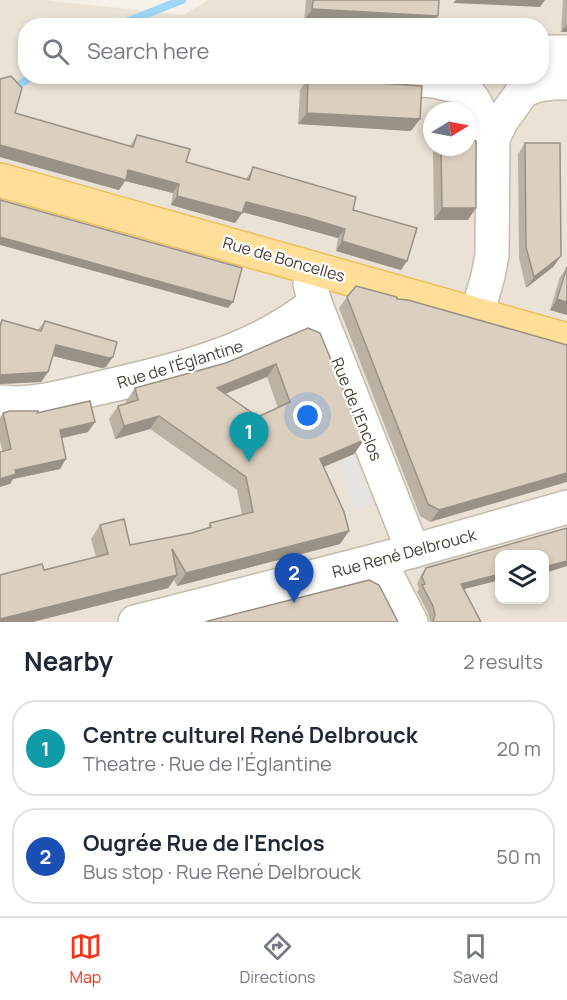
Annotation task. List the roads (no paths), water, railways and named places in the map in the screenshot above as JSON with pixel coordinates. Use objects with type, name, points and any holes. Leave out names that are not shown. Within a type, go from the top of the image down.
[{"type":"main road","name":"Rue de Boncelles","points":[[0,180],[567,340]]},
{"type":"street","points":[[549,52],[567,52]]},
{"type":"street","points":[[549,83],[567,82]]},
{"type":"street","points":[[461,84],[474,101],[493,138]]},
{"type":"street","points":[[477,314],[492,255],[493,138],[523,84],[534,86],[544,84]]},
{"type":"street","name":"Rue de l'Enclos","points":[[305,265],[315,303],[413,551]]},
{"type":"street","name":"Rue de l'Églantine","points":[[0,402],[26,404],[44,401],[137,380],[199,361],[230,351],[281,328],[315,303]]},
{"type":"street","name":"Rue René Delbrouck","points":[[135,622],[413,551],[567,507]]},
{"type":"street","points":[[379,560],[411,622]]},
{"type":"waterway","points":[[136,18],[182,0]]},
{"type":"waterway","points":[[11,90],[20,84]]},
{"type":"place","name":"Centre culturel René Delbrouck","points":[[249,462]]},
{"type":"place","name":"Ougrée Rue de l'Enclos","points":[[294,603]]}]
